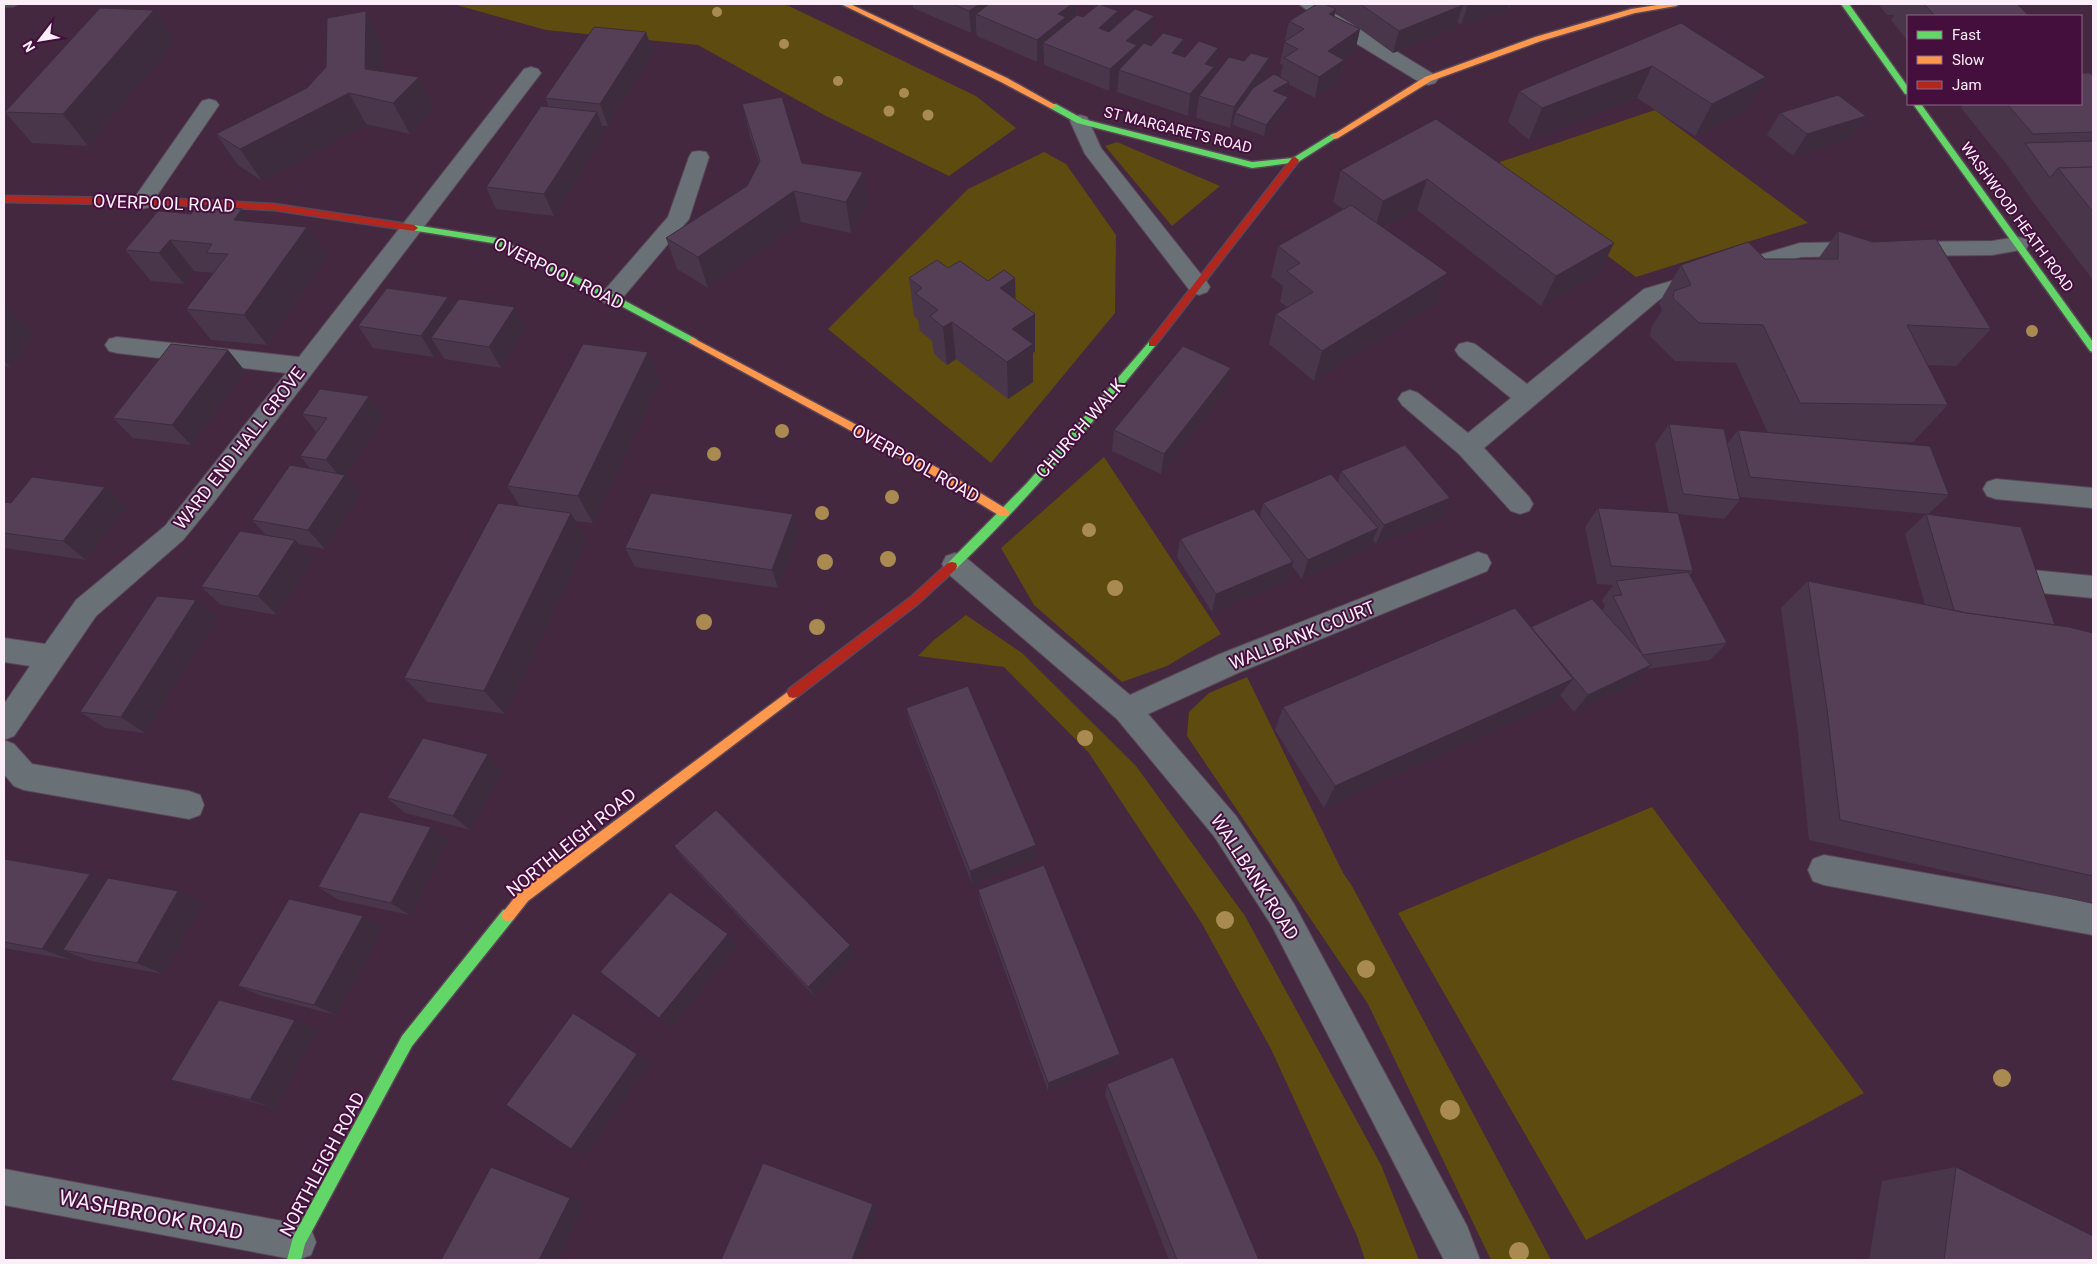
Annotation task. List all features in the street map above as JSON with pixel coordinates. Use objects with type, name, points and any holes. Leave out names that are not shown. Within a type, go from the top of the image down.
[{"type":"street","points":[[4,11],[5,4],[12,4]]},
{"type":"street","name":"ST MARGARETS ROAD","points":[[845,4],[1004,80],[1080,120],[1252,165],[1295,160],[1428,79],[1538,39],[1634,11],[1676,4]]},
{"type":"street","points":[[1308,4],[1332,21],[1428,79]]},
{"type":"street","points":[[1845,4],[1907,91]]},
{"type":"street","name":"WARD END HALL GROVE","points":[[4,727],[86,608],[174,533],[205,495],[531,73]]},
{"type":"street","points":[[142,202],[209,105]]},
{"type":"street","name":"WASHWOOD HEATH ROAD","points":[[1918,105],[2093,349]]},
{"type":"street","points":[[1080,120],[1092,150],[1199,287]]},
{"type":"street","points":[[611,297],[678,219],[700,158]]},
{"type":"street","name":"CHURCH WALK","points":[[955,564],[1080,431],[1199,287],[1295,160]]},
{"type":"street","name":"OVERPOOL ROAD","points":[[4,199],[174,202],[274,207],[494,240],[611,297],[947,478],[1004,512]]},
{"type":"street","points":[[1468,447],[1652,294],[1800,250],[1992,248],[2018,244]]},
{"type":"street","points":[[117,345],[304,366]]},
{"type":"street","points":[[1467,350],[1527,397]]},
{"type":"street","points":[[1410,399],[1468,447],[1520,504]]},
{"type":"street","points":[[1996,489],[2093,498]]},
{"type":"street","name":"WALLBANK COURT","points":[[1127,710],[1230,663],[1478,563]]},
{"type":"street","name":"WALLBANK ROAD","points":[[955,564],[1127,710],[1226,826],[1283,915],[1454,1239],[1462,1260]]},
{"type":"street","name":"NORTHLEIGH ROAD","points":[[296,1251],[407,1041],[523,897],[915,600],[955,564]]},
{"type":"street","points":[[2022,580],[2093,587]]},
{"type":"street","points":[[4,650],[52,657]]},
{"type":"street","points":[[4,753],[24,776],[189,805]]},
{"type":"street","points":[[1824,870],[2093,919]]},
{"type":"street","name":"WASHBROOK ROAD","points":[[4,1187],[296,1251]]},
{"type":"shaded area","points":[[453,4],[779,4],[789,6],[976,96],[1016,128],[949,176],[826,116],[698,45],[546,30]]},
{"type":"shaded area","points":[[1655,110],[1808,223],[1636,277],[1496,173],[1500,162]]},
{"type":"shaded area","points":[[1117,142],[1220,186],[1172,226],[1105,146]]},
{"type":"shaded area","points":[[1044,152],[1066,164],[1116,235],[1115,313],[991,463],[828,329],[968,189]]},
{"type":"shaded area","points":[[1104,457],[1221,634],[1167,666],[1122,682],[1034,605],[1001,548]]},
{"type":"shaded area","points":[[966,615],[1022,653],[1136,766],[1245,916],[1381,1165],[1419,1260],[1365,1260],[1357,1236],[1271,1049],[1201,922],[1089,753],[1004,667],[918,656],[934,640]]},
{"type":"shaded area","points":[[1247,677],[1343,873],[1352,886],[1551,1260],[1491,1260],[1368,1004],[1187,736],[1189,712],[1209,693]]},
{"type":"shaded area","points":[[1652,807],[1864,1093],[1586,1240],[1398,913]]},
{"type":"building","points":[[953,4],[980,4],[969,11]]},
{"type":"building","points":[[989,4],[1072,4],[1058,14],[1066,17],[1037,40],[976,14]]},
{"type":"building","points":[[1099,4],[1118,11],[1099,28],[1109,32],[1135,9],[1154,16],[1126,41],[1137,45],[1110,69],[1043,43],[1077,15],[1083,17]]},
{"type":"building","points":[[1317,4],[1324,4],[1336,9],[1329,14],[1360,29],[1328,51],[1344,60],[1319,77],[1284,58],[1298,49],[1284,42],[1304,29],[1289,21]]},
{"type":"building","points":[[1360,4],[1461,4],[1463,5],[1399,31]]},
{"type":"building","points":[[1924,4],[2017,4],[2028,15],[1934,15]]},
{"type":"building","points":[[100,8],[154,10],[63,114],[5,112]]},
{"type":"building","points":[[366,11],[365,69],[419,77],[393,103],[349,93],[240,149],[216,134],[307,88],[326,67],[327,18]]},
{"type":"building","points":[[1681,23],[1766,77],[1712,104],[1652,66],[1542,108],[1519,91]]},
{"type":"building","points":[[594,27],[646,32],[600,104],[545,98]]},
{"type":"building","points":[[1163,33],[1184,39],[1172,53],[1185,57],[1199,41],[1218,48],[1205,64],[1214,67],[1190,94],[1119,70],[1144,43],[1151,46]]},
{"type":"building","points":[[1251,53],[1269,58],[1234,107],[1199,96],[1229,57],[1244,61]]},
{"type":"building","points":[[2082,73],[2090,73],[2093,76],[2093,132],[2033,134],[2008,105],[2082,105]]},
{"type":"building","points":[[1274,74],[1289,82],[1273,91],[1288,97],[1266,125],[1235,113],[1253,88]]},
{"type":"building","points":[[1838,95],[1866,116],[1807,134],[1780,113]]},
{"type":"building","points":[[782,97],[802,163],[863,172],[846,202],[794,191],[698,257],[666,238],[747,186],[760,161],[742,104]]},
{"type":"building","points":[[541,106],[597,112],[544,194],[486,187]]},
{"type":"building","points":[[1436,119],[1614,243],[1556,276],[1427,179],[1383,201],[1341,170]]},
{"type":"building","points":[[2093,141],[2093,167],[2058,168],[2050,178],[2025,143]]},
{"type":"building","points":[[2093,167],[2093,212],[2058,168]]},
{"type":"building","points":[[198,205],[242,209],[234,220],[307,227],[244,315],[186,309],[228,254],[206,253],[212,244],[170,240],[159,253],[125,250],[158,211],[191,214]]},
{"type":"building","points":[[1351,205],[1448,273],[1322,351],[1276,314],[1313,292],[1287,271],[1300,263],[1278,246]]},
{"type":"building","points":[[1838,231],[1873,242],[1936,239],[1991,329],[1907,325],[1948,405],[1800,403],[1763,325],[1699,323],[1673,298],[1674,291],[1691,285],[1681,265],[1748,242],[1765,259],[1838,259]]},
{"type":"building","points":[[937,260],[948,268],[960,261],[988,281],[1004,270],[1015,278],[1000,288],[1035,314],[1012,329],[1033,344],[1007,362],[952,322],[943,327],[930,316],[938,310],[915,293],[922,288],[909,278]]},
{"type":"building","points":[[387,288],[448,297],[421,336],[358,326]]},
{"type":"building","points":[[459,299],[515,307],[489,347],[431,338]]},
{"type":"building","points":[[171,344],[228,350],[172,425],[113,418]]},
{"type":"building","points":[[583,344],[648,352],[578,496],[507,486]]},
{"type":"building","points":[[1183,346],[1231,368],[1164,454],[1114,430]]},
{"type":"building","points":[[320,389],[369,396],[326,460],[300,456],[327,418],[302,414]]},
{"type":"building","points":[[1669,424],[1724,429],[1740,500],[1683,494]]},
{"type":"building","points":[[1738,430],[1930,446],[1949,495],[1750,477]]},
{"type":"building","points":[[1405,445],[1450,498],[1384,525],[1341,471]]},
{"type":"building","points":[[290,465],[345,475],[308,530],[252,520]]},
{"type":"building","points":[[1331,474],[1378,528],[1308,560],[1263,503]]},
{"type":"building","points":[[32,477],[105,487],[63,541],[4,533],[4,502],[11,503]]},
{"type":"building","points":[[651,493],[793,514],[772,570],[625,548]]},
{"type":"building","points":[[498,503],[571,513],[484,691],[404,678]]},
{"type":"building","points":[[1598,508],[1678,513],[1693,571],[1611,566]]},
{"type":"building","points":[[1254,509],[1293,562],[1216,594],[1180,539]]},
{"type":"building","points":[[1926,514],[2021,527],[2055,625],[1954,610]]},
{"type":"building","points":[[240,531],[295,540],[258,596],[201,587]]},
{"type":"building","points":[[1688,572],[1727,643],[1642,655],[1651,665],[1588,695],[1531,627],[1592,599],[1642,654],[1613,596],[1622,595],[1616,581]]},
{"type":"building","points":[[1808,581],[1966,613],[2069,627],[2093,633],[2093,876],[1840,820],[1827,709]]},
{"type":"building","points":[[157,596],[196,600],[121,717],[80,712]]},
{"type":"building","points":[[1515,608],[1573,679],[1335,786],[1283,707]]},
{"type":"building","points":[[968,686],[1036,845],[970,871],[906,708]]},
{"type":"building","points":[[423,738],[488,754],[453,816],[387,798]]},
{"type":"building","points":[[716,810],[850,945],[808,987],[674,846]]},
{"type":"building","points":[[360,812],[431,827],[391,903],[318,887]]},
{"type":"building","points":[[4,859],[90,874],[42,949],[4,942]]},
{"type":"building","points":[[1044,865],[1120,1054],[1048,1083],[978,890]]},
{"type":"building","points":[[108,878],[178,891],[137,963],[63,950]]},
{"type":"building","points":[[670,892],[728,934],[659,1018],[600,972]]},
{"type":"building","points":[[289,899],[363,916],[314,1005],[238,986]]},
{"type":"building","points":[[219,1000],[295,1020],[250,1100],[171,1080]]},
{"type":"building","points":[[573,1013],[637,1054],[571,1149],[506,1105]]},
{"type":"building","points":[[1173,1057],[1259,1260],[1177,1260],[1107,1084]]},
{"type":"building","points":[[763,1163],[873,1204],[852,1260],[721,1260]]},
{"type":"building","points":[[491,1167],[570,1198],[539,1260],[441,1260]]},
{"type":"building","points":[[1956,1167],[2093,1236],[2093,1260],[1944,1260]]},
{"type":"traffic: fast","points":[[1845,4],[1907,91]]},
{"type":"traffic: fast","points":[[1918,105],[2093,349]]},
{"type":"traffic: fast","points":[[1053,106],[1080,121],[1252,165],[1295,160],[1335,136]]},
{"type":"traffic: fast","points":[[414,228],[494,240],[611,297],[693,341]]},
{"type":"traffic: fast","points":[[952,566],[1031,486],[1152,344]]},
{"type":"traffic: fast","points":[[294,1260],[298,1242],[407,1041],[508,915]]},
{"type":"traffic: slow","points":[[845,4],[1004,80],[1053,106]]},
{"type":"traffic: slow","points":[[1335,136],[1428,79],[1538,39],[1634,11],[1676,4]]},
{"type":"traffic: slow","points":[[693,341],[947,478],[1004,513]]},
{"type":"traffic: slow","points":[[508,915],[523,897],[793,693]]},
{"type":"traffic: jam","points":[[4,4],[13,4]]},
{"type":"traffic: jam","points":[[1152,344],[1295,160]]},
{"type":"traffic: jam","points":[[4,199],[174,202],[274,207],[414,228]]},
{"type":"traffic: jam","points":[[793,693],[915,600],[952,566]]}]
